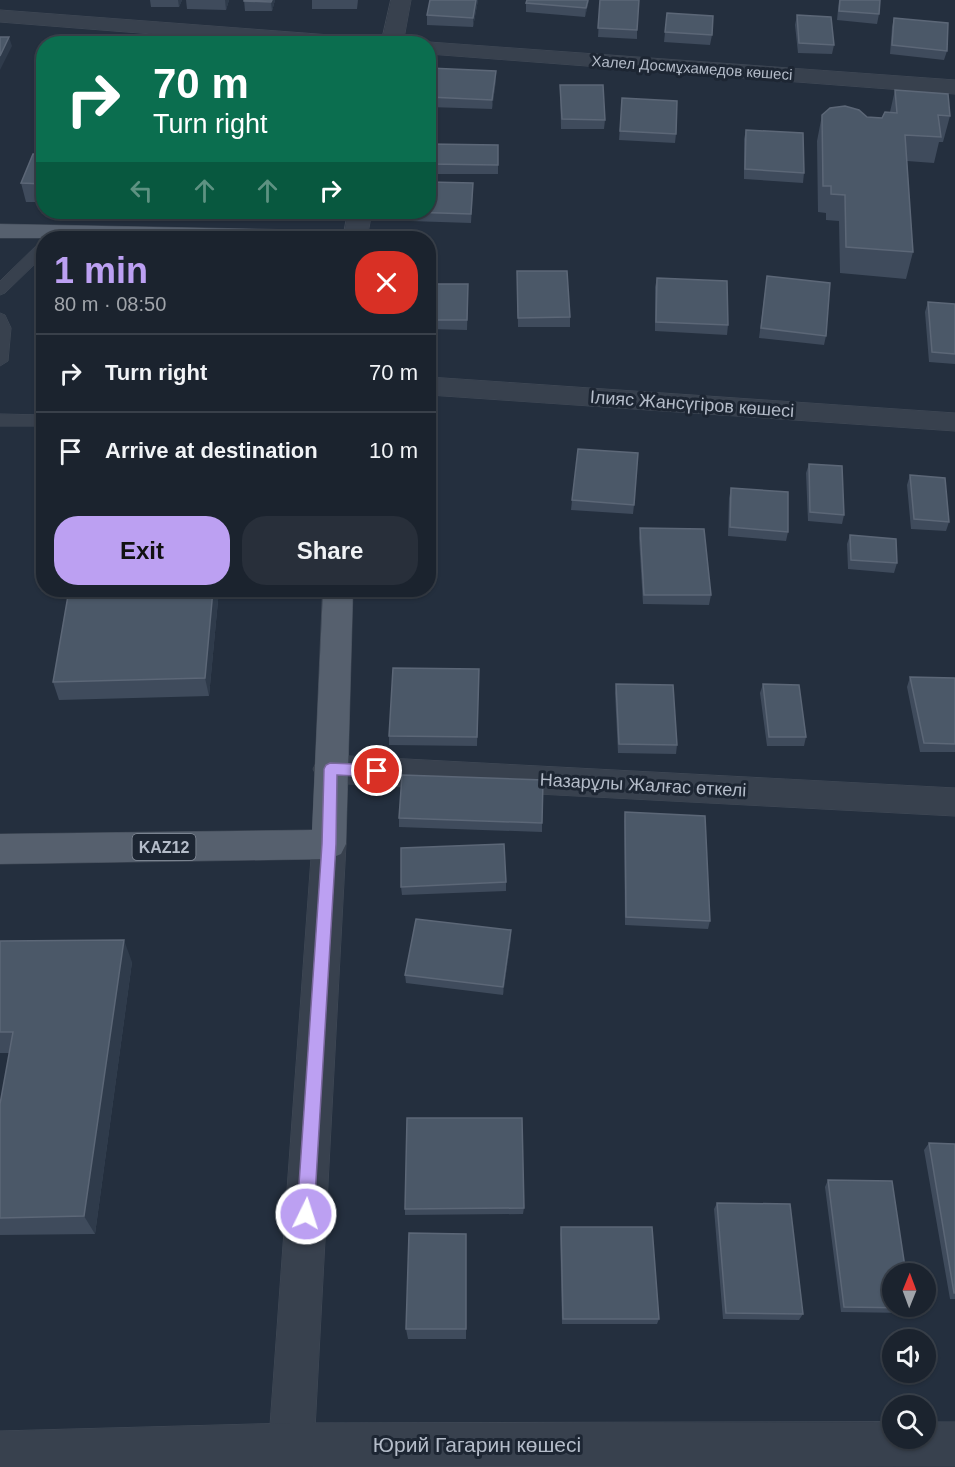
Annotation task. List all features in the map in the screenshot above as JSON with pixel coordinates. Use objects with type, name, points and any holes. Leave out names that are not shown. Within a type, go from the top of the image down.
[{"type":"main road","points":[[0,231],[36,237]]},
{"type":"main road","points":[[329,844],[338,597]]},
{"type":"main road","name":"KAZ12","points":[[0,849],[329,844]]},
{"type":"street","points":[[394,36],[401,0]]},
{"type":"street","points":[[0,16],[264,36]]},
{"type":"street","name":"Халел Досмұхамедов көшесі","points":[[436,49],[955,87]]},
{"type":"street","name":"Ілияс Жансүгіров көшесі","points":[[436,386],[955,422]]},
{"type":"street","name":"Назарұлы Жалғас өткелі","points":[[330,769],[955,802]]},
{"type":"street","points":[[291,1456],[329,844]]},
{"type":"street","name":"Юрий Гагарин көшесі","points":[[0,1454],[291,1456],[955,1444]]},
{"type":"lane","points":[[0,290],[36,253]]},
{"type":"lane","points":[[0,318],[3,328],[0,361]]},
{"type":"lane","points":[[0,420],[36,421]]},
{"type":"building","points":[[244,0],[272,0],[271,2]]},
{"type":"building","points":[[430,0],[476,0],[473,18],[427,15]]},
{"type":"building","points":[[527,0],[588,0],[586,8],[526,3]]},
{"type":"building","points":[[600,0],[639,0],[637,30],[598,28]]},
{"type":"building","points":[[840,0],[880,0],[879,14],[839,11]]},
{"type":"building","points":[[667,13],[713,16],[712,35],[665,32]]},
{"type":"building","points":[[797,15],[831,17],[834,45],[799,43]]},
{"type":"building","points":[[894,18],[948,23],[947,51],[892,45]]},
{"type":"building","points":[[0,37],[9,37],[0,56]]},
{"type":"building","points":[[436,68],[496,71],[492,100],[436,97]]},
{"type":"building","points":[[560,85],[603,85],[605,120],[562,119]]},
{"type":"building","points":[[895,90],[948,94],[950,116],[938,115],[941,137],[905,135],[913,252],[846,247],[845,195],[831,194],[831,186],[823,186],[822,115],[830,108],[845,106],[859,110],[867,117],[882,118],[885,112],[897,113]]},
{"type":"building","points":[[622,98],[677,101],[676,134],[620,131]]},
{"type":"building","points":[[746,130],[803,133],[804,173],[745,169]]},
{"type":"building","points":[[436,144],[498,145],[498,165],[436,164]]},
{"type":"building","points":[[33,154],[36,154],[36,184],[21,183]]},
{"type":"building","points":[[436,182],[473,183],[471,214],[436,213]]},
{"type":"building","points":[[517,271],[567,271],[570,317],[518,318]]},
{"type":"building","points":[[767,276],[830,283],[826,336],[761,328]]},
{"type":"building","points":[[657,278],[727,281],[728,325],[656,322]]},
{"type":"building","points":[[436,284],[468,284],[467,320],[436,320]]},
{"type":"building","points":[[928,302],[955,304],[955,354],[932,352]]},
{"type":"building","points":[[578,449],[638,453],[634,505],[572,500]]},
{"type":"building","points":[[809,464],[842,466],[844,515],[810,512]]},
{"type":"building","points":[[910,475],[945,478],[949,522],[914,519]]},
{"type":"building","points":[[731,488],[788,492],[788,532],[730,527]]},
{"type":"building","points":[[640,528],[704,529],[711,595],[644,595]]},
{"type":"building","points":[[850,535],[896,539],[897,563],[851,560]]},
{"type":"building","points":[[68,597],[212,597],[205,678],[53,682]]},
{"type":"building","points":[[393,668],[479,669],[477,737],[389,736]]},
{"type":"building","points":[[910,677],[955,678],[955,744],[924,743]]},
{"type":"building","points":[[616,684],[673,685],[677,745],[619,744]]},
{"type":"building","points":[[763,684],[799,685],[806,737],[769,737]]},
{"type":"building","points":[[402,775],[543,780],[542,823],[399,818]]},
{"type":"building","points":[[625,812],[705,816],[710,921],[626,917]]},
{"type":"building","points":[[504,844],[506,882],[401,887],[401,848]]},
{"type":"building","points":[[416,919],[511,930],[503,987],[405,975]]},
{"type":"building","points":[[124,940],[84,1216],[0,1218],[0,1104],[13,1032],[0,1032],[0,941]]},
{"type":"building","points":[[407,1118],[522,1118],[524,1208],[405,1209]]},
{"type":"building","points":[[929,1143],[955,1144],[955,1293],[954,1293]]},
{"type":"building","points":[[828,1180],[892,1181],[904,1263],[882,1263],[882,1308],[844,1307]]},
{"type":"building","points":[[717,1203],[790,1204],[803,1314],[726,1313]]},
{"type":"building","points":[[561,1227],[652,1227],[659,1319],[563,1319]]},
{"type":"building","points":[[409,1233],[466,1234],[466,1329],[406,1329]]},
{"type":"route","points":[[306,1214],[329,844],[330,769],[377,771]]}]
